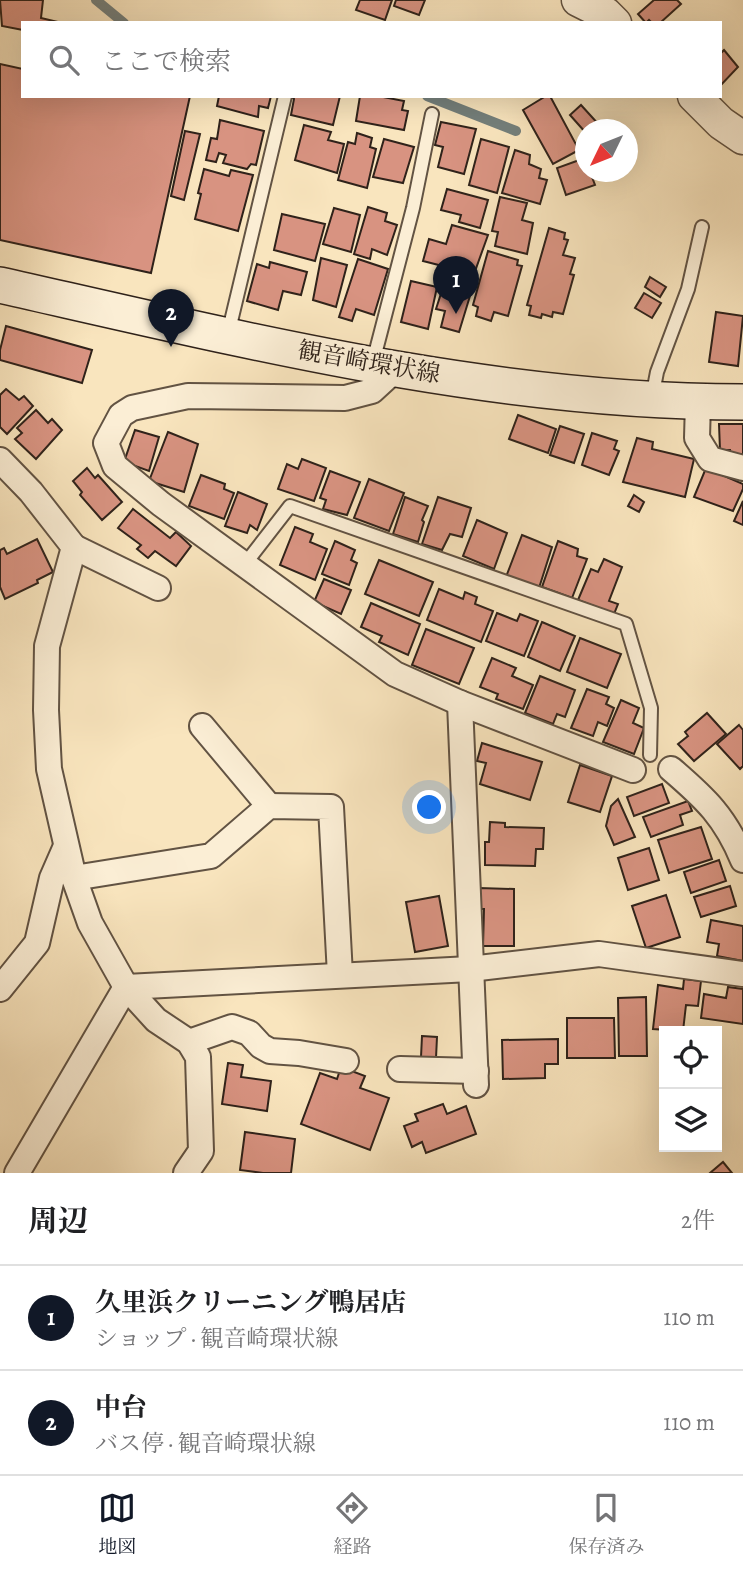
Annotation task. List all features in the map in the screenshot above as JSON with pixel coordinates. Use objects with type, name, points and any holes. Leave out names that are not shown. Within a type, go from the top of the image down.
[{"type":"main road","name":"観音崎環状線","points":[[0,285],[384,368],[593,396],[743,402]]},
{"type":"street","points":[[578,0],[606,14],[613,21]]},
{"type":"street","points":[[696,98],[721,123],[743,138]]},
{"type":"street","points":[[384,368],[372,391],[345,398],[188,396],[132,408],[121,415],[106,443],[115,466],[161,503],[395,674],[460,703],[642,762]]},
{"type":"street","points":[[698,402],[697,438],[710,459],[743,468]]},
{"type":"street","points":[[0,460],[31,492],[74,547],[158,588]]},
{"type":"street","points":[[74,547],[47,646],[49,769],[74,877],[90,923],[125,987],[156,1020],[189,1042],[198,1057],[204,1162],[186,1173]]},
{"type":"street","points":[[400,1069],[476,1079],[460,703]]},
{"type":"street","points":[[202,726],[269,806]]},
{"type":"street","points":[[671,769],[706,799],[731,832],[743,860]]},
{"type":"street","points":[[74,877],[211,856],[269,806],[331,807],[340,975]]},
{"type":"street","points":[[0,989],[37,943],[52,878],[66,846]]},
{"type":"street","points":[[125,987],[470,969],[599,954],[743,974]]},
{"type":"street","points":[[17,1173],[125,987]]},
{"type":"street","points":[[189,1042],[232,1027],[249,1033],[270,1051],[346,1061]]},
{"type":"lane","points":[[228,336],[285,98]]},
{"type":"lane","points":[[384,368],[432,114]]},
{"type":"lane","points":[[651,399],[656,372],[688,289],[702,227]]},
{"type":"lane","points":[[245,564],[290,506],[626,624],[651,708],[642,762]]},
{"type":"building","points":[[0,0],[43,0],[41,18],[54,21],[21,21],[21,30],[2,26]]},
{"type":"building","points":[[360,0],[392,0],[385,20],[356,10]]},
{"type":"building","points":[[396,0],[425,0],[419,15],[394,6]]},
{"type":"building","points":[[654,0],[677,0],[681,4],[662,21],[644,21],[638,14]]},
{"type":"building","points":[[724,50],[738,67],[722,84]]},
{"type":"building","points":[[0,64],[21,69],[21,98],[190,98],[151,273],[0,240]]},
{"type":"building","points":[[219,98],[270,98],[268,108],[259,106],[258,117],[217,106]]},
{"type":"building","points":[[340,98],[333,125],[291,115],[294,99]]},
{"type":"building","points":[[360,98],[404,101],[402,110],[408,111],[404,130],[356,121]]},
{"type":"building","points":[[543,98],[551,98],[575,143],[575,152],[553,164],[523,110]]},
{"type":"building","points":[[581,105],[594,119],[575,121],[570,115]]},
{"type":"building","points":[[220,120],[264,131],[256,165],[251,164],[247,169],[223,163],[226,155],[219,153],[216,162],[206,160],[211,138],[217,139]]},
{"type":"building","points":[[441,122],[476,129],[464,174],[438,167],[443,147],[435,145]]},
{"type":"building","points":[[304,125],[331,132],[328,140],[344,144],[337,173],[295,160]]},
{"type":"building","points":[[185,131],[200,134],[184,200],[171,196]]},
{"type":"building","points":[[357,133],[372,138],[370,147],[376,149],[367,188],[338,180],[348,142],[355,144]]},
{"type":"building","points":[[384,139],[414,147],[403,183],[373,177]]},
{"type":"building","points":[[481,139],[509,147],[497,193],[469,185]]},
{"type":"building","points":[[515,150],[530,155],[529,164],[541,169],[539,178],[547,180],[540,204],[502,193]]},
{"type":"building","points":[[575,162],[575,182],[594,182],[595,185],[566,195],[557,168]]},
{"type":"building","points":[[204,169],[229,176],[231,170],[253,175],[238,231],[195,219]]},
{"type":"building","points":[[447,189],[488,200],[480,228],[459,222],[461,215],[441,210]]},
{"type":"building","points":[[500,197],[527,203],[522,220],[533,223],[527,254],[495,246],[498,232],[492,231]]},
{"type":"building","points":[[368,207],[387,213],[385,221],[397,225],[387,255],[372,249],[370,259],[354,254]]},
{"type":"building","points":[[334,208],[360,215],[351,252],[323,244]]},
{"type":"building","points":[[282,214],[325,224],[315,261],[274,250]]},
{"type":"building","points":[[452,225],[488,235],[474,274],[423,261],[429,239],[446,244]]},
{"type":"building","points":[[549,228],[565,233],[564,239],[568,240],[563,255],[575,258],[570,274],[574,275],[563,314],[553,312],[552,317],[542,314],[541,318],[529,315],[531,306],[527,305]]},
{"type":"building","points":[[488,251],[518,260],[517,265],[522,266],[508,316],[494,312],[491,321],[476,316],[478,307],[473,305]]},
{"type":"building","points":[[321,258],[347,265],[336,307],[313,300]]},
{"type":"building","points":[[358,259],[388,269],[374,315],[356,309],[352,321],[339,317]]},
{"type":"building","points":[[270,262],[307,272],[301,295],[283,291],[278,310],[247,301],[257,264],[269,268]]},
{"type":"building","points":[[650,277],[666,287],[660,297],[645,287]]},
{"type":"building","points":[[446,278],[473,286],[459,332],[441,327],[445,311],[436,309]]},
{"type":"building","points":[[411,281],[437,287],[428,329],[401,322]]},
{"type":"building","points":[[644,293],[661,303],[652,318],[635,308]]},
{"type":"building","points":[[716,312],[743,316],[738,366],[709,362]]},
{"type":"building","points":[[6,326],[92,350],[82,383],[0,360]]},
{"type":"building","points":[[6,389],[19,400],[24,396],[33,406],[7,434],[0,427],[0,395]]},
{"type":"building","points":[[36,410],[48,423],[52,419],[62,430],[36,459],[15,439],[22,433],[17,428]]},
{"type":"building","points":[[518,415],[556,429],[548,453],[509,439]]},
{"type":"building","points":[[719,424],[743,424],[743,454],[731,455],[730,450],[720,450]]},
{"type":"building","points":[[560,426],[584,434],[574,463],[550,455]]},
{"type":"building","points":[[135,430],[159,437],[149,471],[124,462]]},
{"type":"building","points":[[168,432],[198,444],[184,492],[149,481]]},
{"type":"building","points":[[592,433],[617,441],[614,449],[619,451],[609,475],[582,465]]},
{"type":"building","points":[[637,438],[653,442],[652,449],[694,459],[685,497],[623,482]]},
{"type":"building","points":[[302,459],[326,468],[314,501],[278,489],[287,464],[298,469]]},
{"type":"building","points":[[87,468],[95,478],[98,475],[122,502],[102,520],[80,495],[82,492],[73,481]]},
{"type":"building","points":[[706,468],[743,484],[733,511],[694,497]]},
{"type":"building","points":[[330,471],[360,482],[347,515],[323,509],[326,500],[320,498]]},
{"type":"building","points":[[201,475],[225,484],[224,489],[234,493],[224,519],[189,506]]},
{"type":"building","points":[[369,479],[404,493],[389,531],[354,518]]},
{"type":"building","points":[[238,492],[267,504],[257,530],[250,525],[247,533],[225,526]]},
{"type":"building","points":[[634,495],[644,502],[639,512],[628,506]]},
{"type":"building","points":[[405,497],[428,506],[418,542],[393,534]]},
{"type":"building","points":[[438,497],[471,508],[462,537],[450,534],[442,550],[422,544]]},
{"type":"building","points":[[743,501],[743,525],[734,521]]},
{"type":"building","points":[[133,509],[170,538],[176,532],[191,546],[176,566],[155,551],[148,558],[137,549],[141,545],[118,528]]},
{"type":"building","points":[[477,520],[507,533],[494,569],[463,556]]},
{"type":"building","points":[[295,527],[313,534],[310,542],[327,549],[315,580],[280,565]]},
{"type":"building","points":[[522,535],[552,547],[539,588],[506,577]]},
{"type":"building","points":[[37,539],[53,572],[37,580],[38,583],[5,599],[0,587],[0,550],[4,548],[7,554]]},
{"type":"building","points":[[335,541],[355,550],[351,560],[357,563],[349,585],[322,574]]},
{"type":"building","points":[[558,541],[578,549],[577,556],[587,559],[572,598],[542,587]]},
{"type":"building","points":[[604,559],[622,567],[609,601],[618,604],[614,614],[578,600],[591,569],[598,572]]},
{"type":"building","points":[[379,560],[433,582],[419,616],[365,594]]},
{"type":"building","points":[[324,579],[351,590],[341,614],[314,602]]},
{"type":"building","points":[[439,589],[463,599],[465,592],[477,597],[475,604],[493,611],[481,642],[427,620]]},
{"type":"building","points":[[371,603],[420,624],[408,655],[379,642],[382,636],[361,627]]},
{"type":"building","points":[[497,613],[517,621],[520,614],[538,621],[524,656],[486,641]]},
{"type":"building","points":[[542,622],[575,636],[560,671],[528,657]]},
{"type":"building","points":[[426,629],[474,648],[459,684],[412,665]]},
{"type":"building","points":[[580,638],[621,654],[607,688],[567,672]]},
{"type":"building","points":[[492,658],[516,668],[512,676],[533,685],[523,709],[496,699],[498,694],[480,687]]},
{"type":"building","points":[[540,676],[575,690],[565,717],[557,714],[553,724],[525,713]]},
{"type":"building","points":[[587,689],[609,697],[606,704],[614,708],[607,726],[598,722],[593,736],[571,728]]},
{"type":"building","points":[[621,700],[639,708],[633,723],[644,728],[634,754],[603,742]]},
{"type":"building","points":[[707,713],[726,734],[694,761],[678,744],[688,736],[685,732]]},
{"type":"building","points":[[739,725],[743,730],[743,766],[740,769],[717,744]]},
{"type":"building","points":[[482,743],[542,762],[530,800],[480,784],[486,763],[477,761]]},
{"type":"building","points":[[580,765],[612,776],[600,812],[568,802]]},
{"type":"building","points":[[662,784],[669,803],[634,816],[627,797]]},
{"type":"building","points":[[618,799],[635,837],[614,845],[606,826],[611,806]]},
{"type":"building","points":[[688,801],[692,811],[680,815],[683,825],[651,837],[643,817]]},
{"type":"building","points":[[490,822],[505,823],[505,827],[544,828],[543,849],[536,849],[535,866],[485,865],[485,842],[489,842]]},
{"type":"building","points":[[701,827],[712,859],[669,873],[658,840]]},
{"type":"building","points":[[649,848],[659,880],[628,890],[618,858]]},
{"type":"building","points":[[719,860],[726,881],[691,893],[684,872]]},
{"type":"building","points":[[730,886],[736,906],[701,917],[694,897]]},
{"type":"building","points":[[479,888],[514,889],[514,946],[483,946],[484,909],[479,909]]},
{"type":"building","points":[[666,895],[680,937],[646,948],[632,906]]},
{"type":"building","points":[[439,896],[448,946],[415,952],[406,902]]},
{"type":"building","points":[[711,920],[743,926],[743,961],[717,956],[719,944],[707,942]]},
{"type":"building","points":[[684,979],[701,981],[698,1006],[686,1005],[684,1026],[659,1026],[659,1029],[653,1029],[658,985],[683,989]]},
{"type":"building","points":[[728,987],[743,989],[743,1024],[701,1018],[704,994],[726,998]]},
{"type":"building","points":[[646,997],[647,1056],[619,1056],[618,998]]},
{"type":"building","points":[[567,1018],[614,1018],[615,1058],[567,1058]]},
{"type":"building","points":[[422,1036],[437,1037],[436,1058],[421,1057]]},
{"type":"building","points":[[558,1039],[558,1064],[545,1064],[545,1078],[503,1079],[502,1040]]},
{"type":"building","points":[[228,1063],[243,1065],[241,1077],[271,1081],[267,1111],[222,1104]]},
{"type":"building","points":[[341,1067],[365,1076],[360,1088],[389,1098],[370,1150],[301,1124],[320,1073],[337,1079]]},
{"type":"building","points":[[443,1104],[447,1114],[466,1106],[476,1134],[426,1153],[422,1142],[412,1147],[404,1126],[418,1121],[415,1114]]},
{"type":"building","points":[[245,1132],[295,1139],[291,1173],[240,1170]]},
{"type":"building","points":[[723,1162],[732,1173],[710,1173]]},
{"type":"waterway","points":[[96,0],[122,21]]},
{"type":"waterway","points":[[432,98],[516,131]]},
{"type":"place","name":"久里浜クリーニング鴨居店","points":[[456,314]]},
{"type":"place","name":"中台","points":[[171,347]]}]
